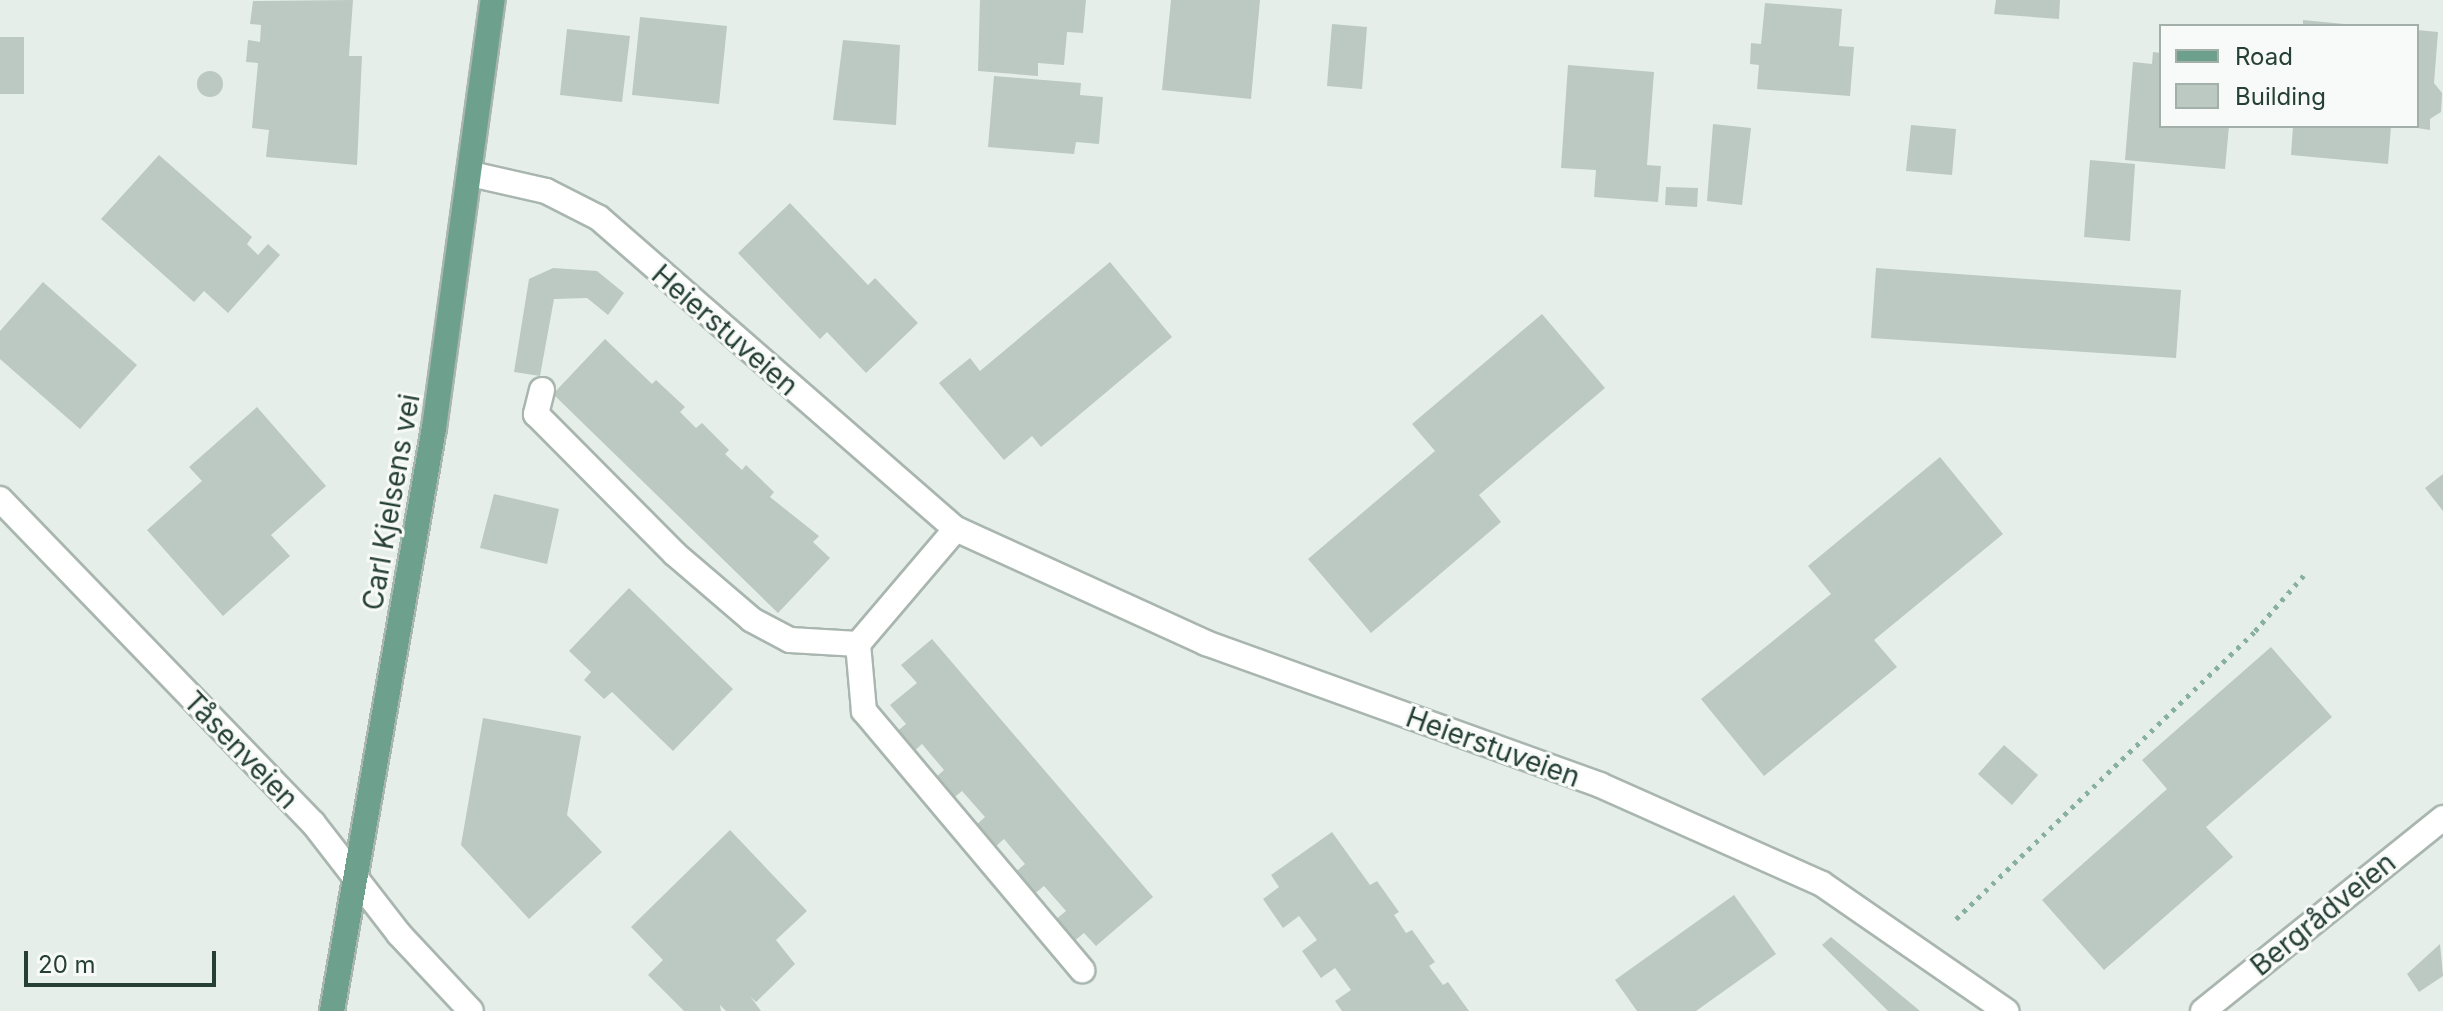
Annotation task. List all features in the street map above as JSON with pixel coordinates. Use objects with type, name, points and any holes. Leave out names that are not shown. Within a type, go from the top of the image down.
[{"type":"main road","name":"Carl Kjelsens vei","points":[[332,1011],[358,884],[471,174],[493,0]]},
{"type":"street","name":"Heierstuveien","points":[[471,174],[546,191],[599,218],[956,529],[1206,643],[1600,785],[1822,884],[1923,950],[2006,1011]]},
{"type":"street","points":[[542,390],[536,414],[675,554],[752,620],[790,640],[858,644]]},
{"type":"street","name":"Tåsenveien","points":[[0,499],[313,823],[358,884],[471,1011]]},
{"type":"street","points":[[956,529],[858,644],[864,711],[1082,970]]},
{"type":"street","name":"Bergrådveien","points":[[2203,1011],[2443,818]]},
{"type":"path","points":[[1923,950],[2255,631],[2304,575]]},
{"type":"building","points":[[353,0],[349,56],[362,56],[357,165],[266,157],[269,130],[252,128],[258,63],[246,62],[248,40],[260,42],[261,25],[250,24],[253,1]]},
{"type":"building","points":[[980,0],[1086,0],[1083,33],[1067,32],[1064,65],[1038,63],[1038,76],[978,71]]},
{"type":"building","points":[[1171,0],[1260,0],[1251,99],[1162,90]]},
{"type":"building","points":[[1996,0],[2060,0],[2059,19],[1994,14]]},
{"type":"building","points":[[1765,3],[1842,9],[1839,46],[1854,47],[1850,96],[1757,89],[1759,65],[1750,64],[1751,43],[1761,44]]},
{"type":"building","points":[[640,17],[727,26],[719,104],[632,95]]},
{"type":"building","points":[[2303,20],[2344,24],[2303,24]]},
{"type":"building","points":[[1332,24],[1367,27],[1362,89],[1327,86]]},
{"type":"building","points":[[567,29],[630,36],[622,102],[560,95]]},
{"type":"building","points":[[2419,30],[2438,32],[2434,83],[2442,93],[2441,112],[2430,119],[2430,130],[2417,128]]},
{"type":"building","points":[[0,37],[24,37],[24,94],[0,94]]},
{"type":"building","points":[[843,40],[900,45],[896,125],[833,120]]},
{"type":"building","points":[[2153,52],[2159,53],[2159,128],[2229,128],[2225,169],[2125,160],[2133,62],[2152,64]]},
{"type":"building","points":[[1568,65],[1654,72],[1647,165],[1661,166],[1658,202],[1594,197],[1596,170],[1561,168]]},
{"type":"building","points":[[210,71],[219,75],[223,84],[219,93],[210,97],[201,93],[197,84],[201,75]]},
{"type":"building","points":[[994,76],[1081,83],[1080,95],[1103,97],[1099,144],[1076,142],[1074,154],[988,147]]},
{"type":"building","points":[[1713,124],[1751,128],[1742,205],[1707,201]]},
{"type":"building","points":[[1911,125],[1956,129],[1952,175],[1906,171]]},
{"type":"building","points":[[2293,128],[2391,128],[2388,164],[2291,155]]},
{"type":"building","points":[[159,155],[252,237],[247,244],[258,255],[268,244],[280,255],[228,313],[204,291],[194,302],[101,219]]},
{"type":"building","points":[[2090,160],[2135,164],[2130,241],[2084,237]]},
{"type":"building","points":[[1666,187],[1698,188],[1697,207],[1665,205]]},
{"type":"building","points":[[790,203],[868,285],[875,278],[918,323],[866,373],[827,332],[820,339],[738,253]]},
{"type":"building","points":[[1110,262],[1172,337],[1041,447],[1032,436],[1004,460],[939,383],[970,358],[980,371]]},
{"type":"building","points":[[553,268],[597,271],[624,293],[608,315],[587,298],[554,299],[540,376],[514,372],[529,279]]},
{"type":"building","points":[[1876,268],[2181,290],[2176,358],[1871,338]]},
{"type":"building","points":[[43,282],[137,365],[80,429],[0,359],[0,331]]},
{"type":"building","points":[[1542,314],[1605,388],[1479,495],[1501,522],[1371,633],[1308,559],[1435,451],[1412,424]]},
{"type":"building","points":[[605,339],[652,384],[656,380],[685,407],[680,412],[696,428],[702,423],[729,450],[725,454],[742,470],[746,465],[774,492],[770,497],[819,536],[813,542],[830,558],[778,613],[553,394]]},
{"type":"building","points":[[257,407],[326,486],[271,535],[290,556],[223,616],[147,530],[202,481],[189,467]]},
{"type":"building","points":[[1940,457],[2003,534],[1874,640],[1897,667],[1764,776],[1701,699],[1831,594],[1808,566]]},
{"type":"building","points":[[2443,474],[2443,511],[2425,488]]},
{"type":"building","points":[[494,494],[559,509],[547,564],[480,548]]},
{"type":"building","points":[[629,588],[733,689],[673,751],[612,692],[604,699],[584,680],[591,672],[569,651]]},
{"type":"building","points":[[932,639],[1153,897],[1096,946],[1084,933],[1073,942],[1055,920],[1066,911],[1044,886],[1032,896],[1013,874],[1025,864],[1004,839],[994,848],[975,826],[985,817],[962,791],[951,800],[934,779],[944,770],[922,744],[911,754],[895,733],[906,724],[890,705],[917,683],[901,665]]},
{"type":"building","points":[[2271,647],[2332,717],[2206,827],[2233,857],[2104,970],[2042,900],[2167,789],[2142,760]]},
{"type":"building","points":[[483,718],[581,736],[567,815],[602,852],[529,919],[461,845]]},
{"type":"building","points":[[2004,745],[2038,775],[2012,805],[1978,774]]},
{"type":"building","points":[[730,830],[807,911],[776,940],[795,964],[756,1002],[750,996],[761,1011],[726,1011],[720,1005],[721,1011],[684,1011],[648,975],[663,960],[631,927]]},
{"type":"building","points":[[1332,832],[1370,885],[1377,881],[1399,912],[1394,915],[1406,933],[1412,930],[1435,962],[1429,966],[1443,985],[1448,982],[1469,1011],[1342,1011],[1335,1001],[1351,990],[1335,968],[1321,978],[1302,951],[1317,940],[1299,916],[1283,928],[1263,899],[1279,887],[1271,875]]},
{"type":"building","points":[[1734,895],[1776,954],[1696,1011],[1637,1011],[1615,980]]},
{"type":"building","points":[[1831,937],[1920,1011],[1888,1011],[1822,945]]},
{"type":"building","points":[[2440,944],[2443,976],[2419,992],[2407,974]]}]
